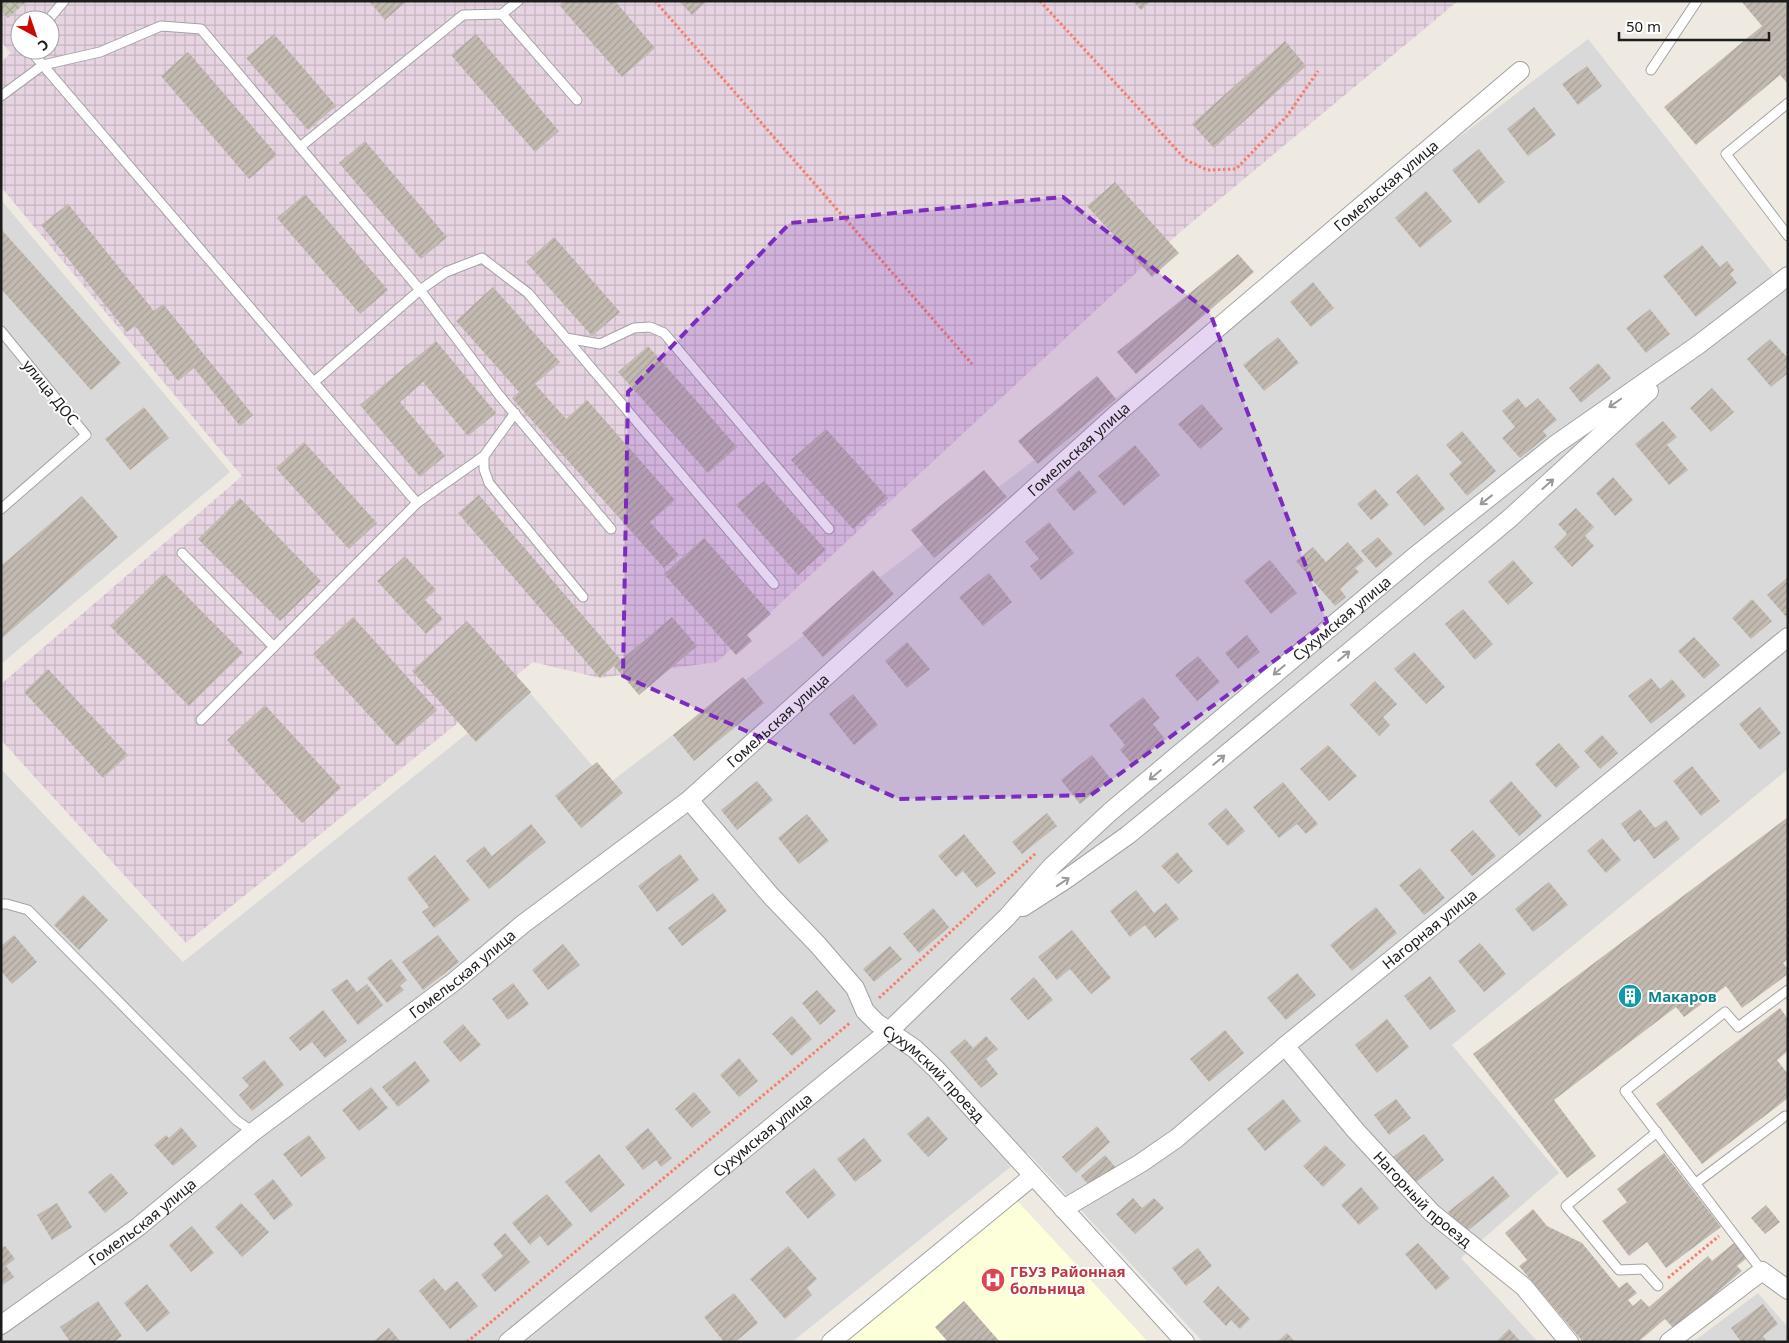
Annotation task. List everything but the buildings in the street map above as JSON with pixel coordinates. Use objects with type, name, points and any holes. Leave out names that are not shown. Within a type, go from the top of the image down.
[{"type":"street","name":"Гомельская улица","points":[[1,1325],[138,1227],[253,1132],[455,980],[523,924],[689,800],[1120,412],[1520,72]]},
{"type":"street","name":"Сухумская улица","points":[[508,1342],[889,1031],[1007,917],[1051,867],[1110,812],[1419,553],[1555,446],[1698,345],[1788,276]]},
{"type":"street","name":"Сухумская улица","points":[[1007,917],[1066,880],[1128,834],[1416,596],[1509,519],[1698,345]]},
{"type":"street","name":"Нагорная улица","points":[[1063,1209],[1177,1138],[1285,1046],[1788,637]]},
{"type":"street","name":"Сухумский проезд","points":[[689,800],[771,896],[818,945],[855,988],[865,1010],[877,1023],[915,1049],[936,1069],[1185,1342]]},
{"type":"street","name":"Нагорный проезд","points":[[1285,1046],[1356,1131],[1432,1213],[1524,1287],[1569,1342]]},
{"type":"street","points":[[831,1342],[1033,1176]]},
{"type":"street","points":[[1669,1342],[1762,1271],[1788,1290]]},
{"type":"lane","points":[[300,147],[463,16],[502,14],[518,1]]},
{"type":"lane","points":[[1651,70],[1697,1]]},
{"type":"lane","points":[[502,14],[577,100]]},
{"type":"lane","points":[[1,96],[43,64],[100,52],[161,26],[202,29],[420,290],[514,413],[611,529]]},
{"type":"lane","points":[[39,60],[417,503]]},
{"type":"lane","points":[[1788,104],[1726,154],[1788,236]]},
{"type":"lane","points":[[314,382],[420,290],[446,272],[482,258],[528,293],[774,584]]},
{"type":"lane","points":[[566,338],[600,344],[634,328],[650,327],[664,333],[829,529]]},
{"type":"lane","name":"улица ДОС","points":[[1,331],[86,435],[1,509]]},
{"type":"lane","points":[[201,720],[417,503],[484,456],[514,413]]},
{"type":"lane","points":[[484,456],[484,469],[489,483],[583,596]]},
{"type":"lane","points":[[182,553],[274,647]]},
{"type":"lane","points":[[1,904],[28,910],[236,1120],[253,1132]]},
{"type":"lane","points":[[1762,1271],[1626,1091],[1725,1012],[1738,1027],[1788,990]]},
{"type":"lane","points":[[1696,1183],[1785,1116]]},
{"type":"lane","points":[[1657,1132],[1566,1206],[1619,1270],[1644,1268],[1658,1286]]},
{"type":"path","points":[[655,1],[972,364]]},
{"type":"path","points":[[1040,1],[1186,160],[1207,170],[1236,169],[1287,116],[1318,71]]},
{"type":"path","points":[[1658,1286],[1729,1228]]},
{"type":"highlighted area","points":[[1063,197],[1210,313],[1327,622],[1091,795],[899,799],[623,676],[628,392],[790,223]]},
{"type":"shaded area","points":[[1,1],[1458,1],[1179,233],[717,662],[600,678],[533,662],[186,943],[1,740],[1,684],[242,476],[1,187],[1,62],[10,54],[10,60],[60,60],[60,10],[10,10],[10,52],[1,42]]},
{"type":"shaded area","points":[[1,1],[27,1],[17,10],[10,10],[10,16],[8,18],[1,10]]},
{"type":"shaded area","points":[[1588,39],[1788,292],[1788,769],[1452,1045],[1559,1173],[1461,1258],[1538,1342],[1203,1342],[1028,1153],[792,1342],[1,1342],[1,769],[183,962],[525,687],[608,784]]},
{"type":"shaded area","points":[[1,200],[230,472],[1,664]]},
{"type":"shaded area","name":"ГБУЗ Районная больница","points":[[1011,1194],[1148,1342],[821,1342],[971,1218]]},
{"type":"shaded area","points":[[1758,1293],[1788,1327],[1788,1342],[1693,1342]]},
{"type":"place","name":"Макаров","points":[[1630,996]]},
{"type":"place","name":"ГБУЗ Районная больница","points":[[993,1280]]}]
